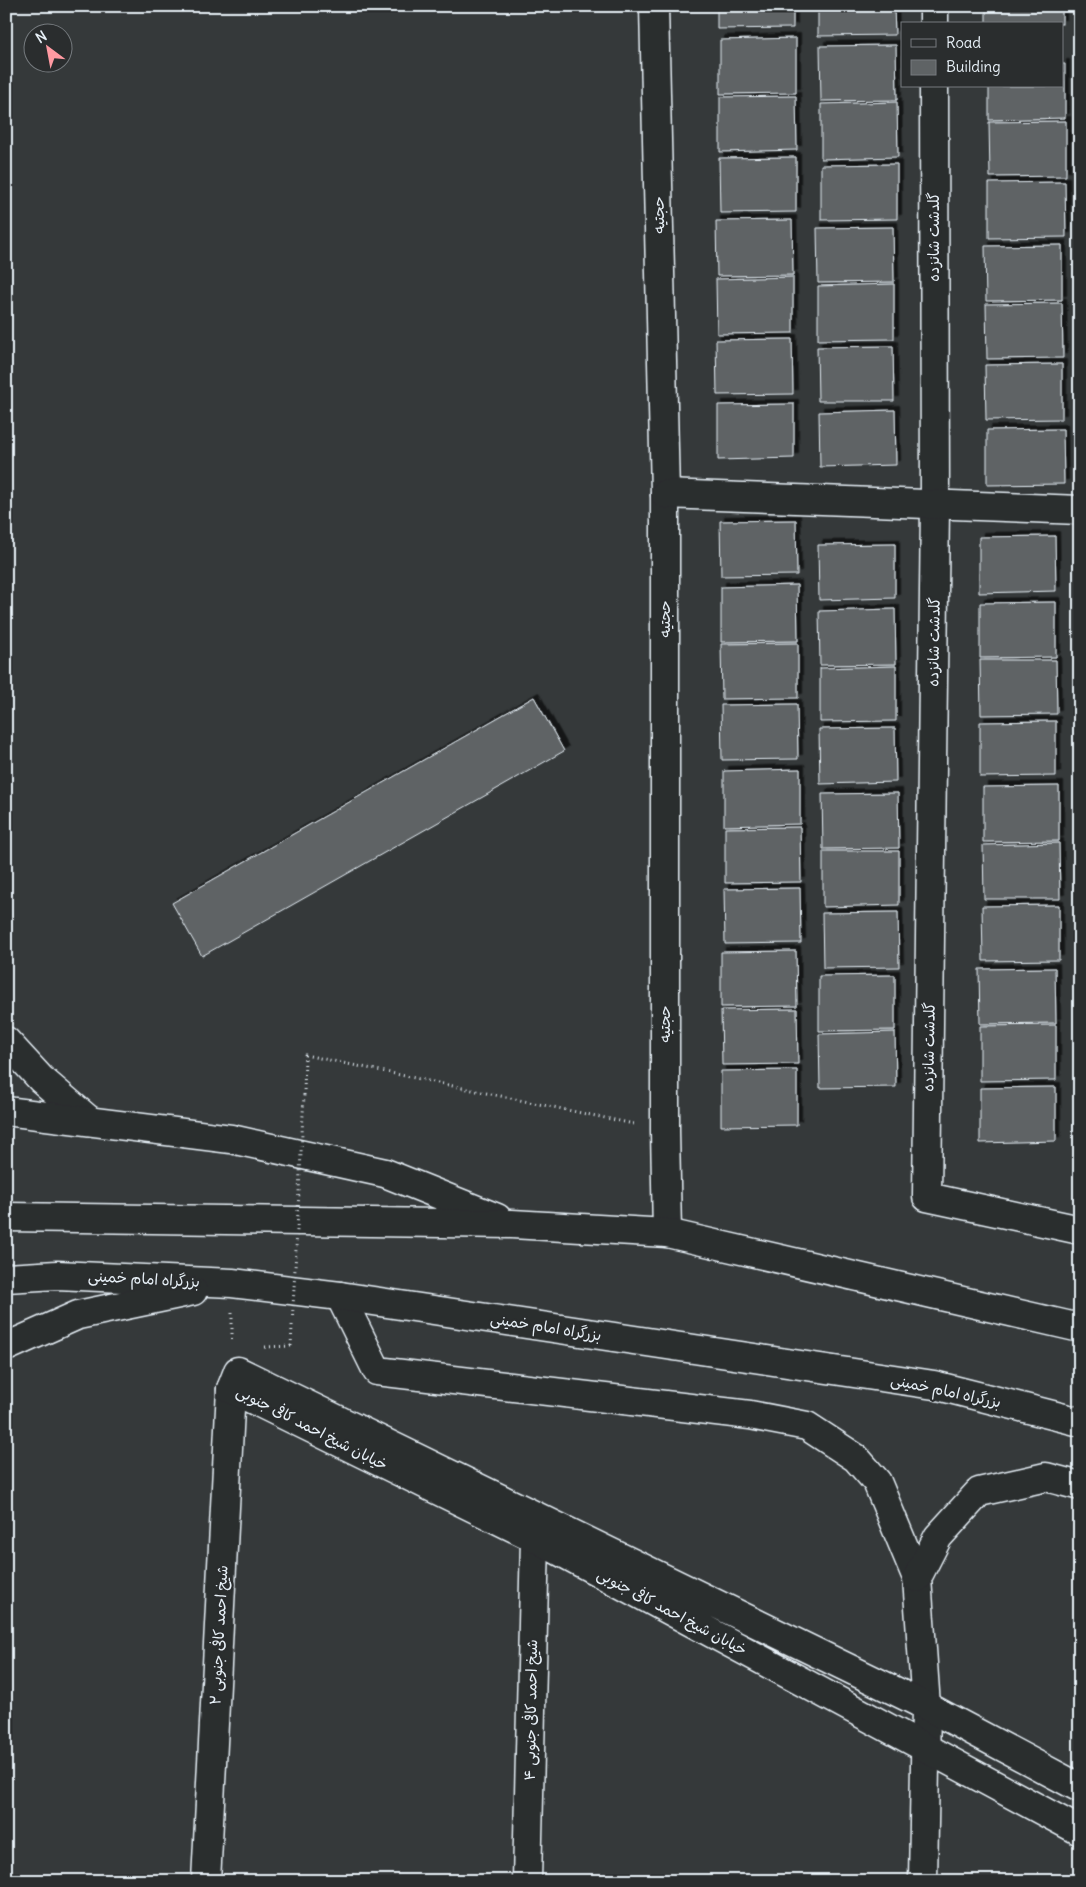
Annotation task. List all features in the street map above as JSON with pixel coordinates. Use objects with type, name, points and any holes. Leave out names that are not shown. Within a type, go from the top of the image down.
[{"type":"main road","name":"حجتیه","points":[[654,6],[665,494],[665,1130],[667,1233]]},
{"type":"main road","points":[[934,6],[934,22]]},
{"type":"main road","name":"گلدشت شانزده","points":[[934,88],[935,505],[927,1197],[1080,1230]]},
{"type":"main road","points":[[665,494],[1080,510]]},
{"type":"main road","points":[[6,1041],[40,1079],[90,1121]]},
{"type":"main road","points":[[6,1112],[231,1139],[385,1173],[512,1224]]},
{"type":"main road","points":[[6,1217],[512,1224],[667,1233],[1080,1328]]},
{"type":"main road","name":"بزرگراه امام خمینی","points":[[6,1278],[58,1275],[232,1283],[340,1296],[934,1385],[1080,1422]]},
{"type":"main road","points":[[6,1347],[78,1315],[232,1283]]},
{"type":"main road","points":[[340,1296],[377,1371],[750,1415],[807,1426],[856,1458],[877,1482],[917,1578],[926,1706],[923,1881]]},
{"type":"main road","name":"خیابان شیخ احمد کافی جنوبی","points":[[1080,1788],[926,1706],[238,1371],[231,1389],[535,1538],[1080,1832]]},
{"type":"main road","name":"شیخ احمد کافی جنوبی ۲","points":[[206,1881],[231,1389]]},
{"type":"main road","points":[[917,1578],[938,1537],[979,1492],[1046,1477],[1080,1486]]},
{"type":"main road","name":"شیخ احمد کافی جنوبی ۴","points":[[527,1881],[535,1538]]},
{"type":"path","points":[[291,1346],[305,1055],[665,1130]]},
{"type":"building","points":[[717,6],[793,6],[793,28],[717,29]]},
{"type":"building","points":[[818,6],[894,6],[895,35],[818,36]]},
{"type":"building","points":[[986,6],[1062,6],[1062,22],[986,22]]},
{"type":"building","points":[[796,38],[796,93],[720,94],[720,40]]},
{"type":"building","points":[[896,45],[897,100],[821,101],[820,46]]},
{"type":"building","points":[[1065,64],[1065,118],[989,120],[989,88],[1064,88]]},
{"type":"building","points":[[796,96],[797,150],[720,152],[720,97]]},
{"type":"building","points":[[897,102],[898,157],[821,159],[821,104]]},
{"type":"building","points":[[1066,121],[1066,176],[990,177],[989,122]]},
{"type":"building","points":[[796,157],[796,212],[720,213],[719,158]]},
{"type":"building","points":[[897,164],[897,219],[821,220],[821,165]]},
{"type":"building","points":[[1065,182],[1066,237],[989,238],[989,183]]},
{"type":"building","points":[[792,220],[793,275],[717,276],[716,221]]},
{"type":"building","points":[[893,227],[894,282],[818,283],[817,228]]},
{"type":"building","points":[[1062,245],[1062,300],[986,301],[985,246]]},
{"type":"building","points":[[793,277],[793,333],[717,334],[716,279]]},
{"type":"building","points":[[894,284],[894,339],[818,340],[818,286]]},
{"type":"building","points":[[1062,303],[1063,358],[987,359],[986,304]]},
{"type":"building","points":[[792,339],[793,394],[717,395],[716,340]]},
{"type":"building","points":[[893,346],[894,401],[818,401],[817,347]]},
{"type":"building","points":[[1062,364],[1062,419],[986,420],[985,365]]},
{"type":"building","points":[[794,404],[794,458],[718,460],[718,405]]},
{"type":"building","points":[[895,410],[896,465],[820,467],[819,412]]},
{"type":"building","points":[[1063,429],[1064,484],[987,485],[987,430]]},
{"type":"building","points":[[796,520],[797,575],[721,576],[720,521]]},
{"type":"building","points":[[1055,536],[1056,591],[979,593],[979,537]]},
{"type":"building","points":[[895,544],[895,598],[819,600],[818,545]]},
{"type":"building","points":[[797,585],[798,641],[721,642],[721,587]]},
{"type":"building","points":[[1056,602],[1056,657],[980,658],[980,603]]},
{"type":"building","points":[[895,609],[896,664],[820,665],[819,611]]},
{"type":"building","points":[[798,643],[798,698],[722,699],[721,644]]},
{"type":"building","points":[[980,660],[1056,660],[1057,714],[981,715]]},
{"type":"building","points":[[896,666],[896,721],[820,722],[820,668]]},
{"type":"building","points":[[534,697],[564,751],[202,956],[172,903]]},
{"type":"building","points":[[797,704],[798,759],[722,760],[721,705]]},
{"type":"building","points":[[1056,721],[1056,776],[980,777],[980,722]]},
{"type":"building","points":[[895,728],[896,782],[820,784],[819,729]]},
{"type":"building","points":[[800,769],[800,824],[724,826],[724,771]]},
{"type":"building","points":[[1059,786],[1059,841],[983,842],[983,787]]},
{"type":"building","points":[[898,793],[899,848],[823,849],[822,794]]},
{"type":"building","points":[[800,827],[801,882],[725,883],[725,828]]},
{"type":"building","points":[[1059,843],[1060,899],[984,899],[983,845]]},
{"type":"building","points":[[823,851],[899,851],[899,905],[823,907]]},
{"type":"building","points":[[800,888],[801,943],[725,944],[724,889]]},
{"type":"building","points":[[1059,905],[1059,960],[983,961],[982,906]]},
{"type":"building","points":[[898,912],[899,967],[823,968],[822,913]]},
{"type":"building","points":[[796,951],[797,1006],[721,1007],[721,952]]},
{"type":"building","points":[[1055,968],[1056,1023],[980,1024],[979,969]]},
{"type":"building","points":[[895,975],[895,1030],[819,1031],[819,976]]},
{"type":"building","points":[[797,1009],[798,1064],[722,1065],[721,1010]]},
{"type":"building","points":[[1056,1025],[1056,1080],[980,1081],[980,1026]]},
{"type":"building","points":[[895,1032],[896,1087],[820,1088],[819,1034]]},
{"type":"building","points":[[797,1070],[797,1125],[721,1126],[721,1071]]},
{"type":"building","points":[[1056,1087],[1056,1141],[980,1143],[980,1088]]}]
